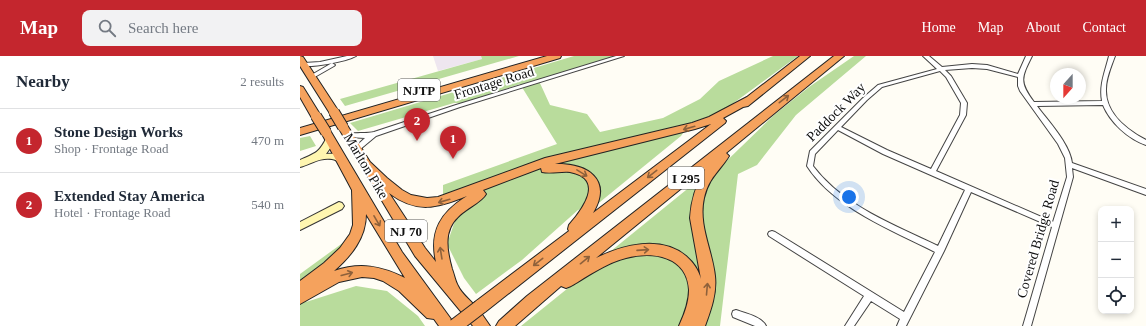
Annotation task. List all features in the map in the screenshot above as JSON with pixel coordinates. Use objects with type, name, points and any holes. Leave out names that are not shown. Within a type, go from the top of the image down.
[{"type":"highway","name":"NJTP","points":[[300,126],[539,56]]},
{"type":"highway","name":"NJTP","points":[[300,132],[557,56]]},
{"type":"highway","name":"I 295","points":[[455,326],[806,56]]},
{"type":"highway","name":"I 295","points":[[504,326],[532,301],[840,56]]},
{"type":"highway","name":"Marlton Pike","points":[[302,62],[420,252],[482,326]]},
{"type":"highway","name":"Marlton Pike","points":[[300,89],[381,229],[444,322]]},
{"type":"highway","points":[[366,165],[403,198],[422,203],[439,202],[545,162],[695,126],[713,119],[750,99]]},
{"type":"highway","points":[[697,326],[702,316],[708,288],[708,276],[696,214],[701,188],[707,174],[719,159],[772,109]]},
{"type":"highway","points":[[452,291],[439,247],[441,231],[445,223],[458,208],[478,195],[496,186],[552,167],[566,166],[584,173],[590,178],[594,186],[594,199],[568,239]]},
{"type":"highway","points":[[300,289],[337,260],[352,242],[359,225],[357,187]]},
{"type":"highway","points":[[532,301],[617,255],[640,249],[653,249],[664,251],[684,260],[693,273],[696,281],[697,298],[687,326]]},
{"type":"highway","points":[[300,297],[336,276],[366,270],[389,276],[401,284],[423,306],[444,322]]},
{"type":"street","points":[[302,62],[320,64],[354,56]]},
{"type":"street","points":[[311,77],[323,68],[354,56]]},
{"type":"street","name":"Frontage Road","points":[[346,131],[366,136],[375,134],[458,106],[621,56]]},
{"type":"street","points":[[926,56],[948,76],[962,98],[964,109],[932,173]]},
{"type":"street","points":[[1020,76],[1029,56]]},
{"type":"street","points":[[1112,56],[1104,85],[1103,93],[1106,104],[1121,126],[1146,144]]},
{"type":"street","name":"Paddock Way","points":[[940,251],[856,207],[820,180],[810,166],[812,153],[865,99],[880,86],[942,69],[972,66],[987,67],[1020,76]]},
{"type":"street","name":"Covered Bridge Road","points":[[1020,76],[1020,84],[1032,104],[1061,143],[1068,158],[1070,177],[1026,326]]},
{"type":"street","points":[[1032,104],[1106,104]]},
{"type":"street","points":[[837,128],[885,152],[1056,226]]},
{"type":"street","name":"Frontage Road","points":[[356,149],[375,134]]},
{"type":"street","points":[[300,164],[325,149],[328,136]]},
{"type":"street","points":[[311,158],[331,156],[342,160]]},
{"type":"street","points":[[1069,164],[1146,192]]},
{"type":"street","points":[[902,326],[940,251],[968,189]]},
{"type":"street","points":[[300,226],[339,206]]},
{"type":"street","points":[[772,234],[906,318]]},
{"type":"street","points":[[849,326],[870,295]]},
{"type":"street","points":[[736,314],[762,326]]},
{"type":"shaded area","points":[[433,56],[481,56],[482,59],[438,71]]},
{"type":"green space","points":[[481,56],[519,56],[345,106],[340,99],[482,59]]},
{"type":"green space","points":[[574,56],[616,56],[539,81],[550,105],[587,114],[600,132],[663,118],[700,99],[719,81],[773,56],[798,56],[720,113],[690,123],[681,136],[600,202],[578,210],[522,260],[476,294],[464,278],[447,244],[456,218],[484,180],[443,197],[443,185],[557,144],[520,84],[464,103],[454,103],[358,131],[350,123]]},
{"type":"green space","points":[[854,56],[866,56],[796,115],[757,165],[738,174],[720,326],[521,326],[691,186],[711,176],[774,115],[809,87]]},
{"type":"green space","points":[[310,136],[316,146],[300,151],[300,138]]},
{"type":"green space","points":[[344,242],[306,302],[356,286],[387,291],[418,316],[425,326],[300,326],[300,274]]},
{"type":"place","name":"Extended Stay America","points":[[417,141]]},
{"type":"place","name":"Stone Design Works","points":[[453,159]]}]
